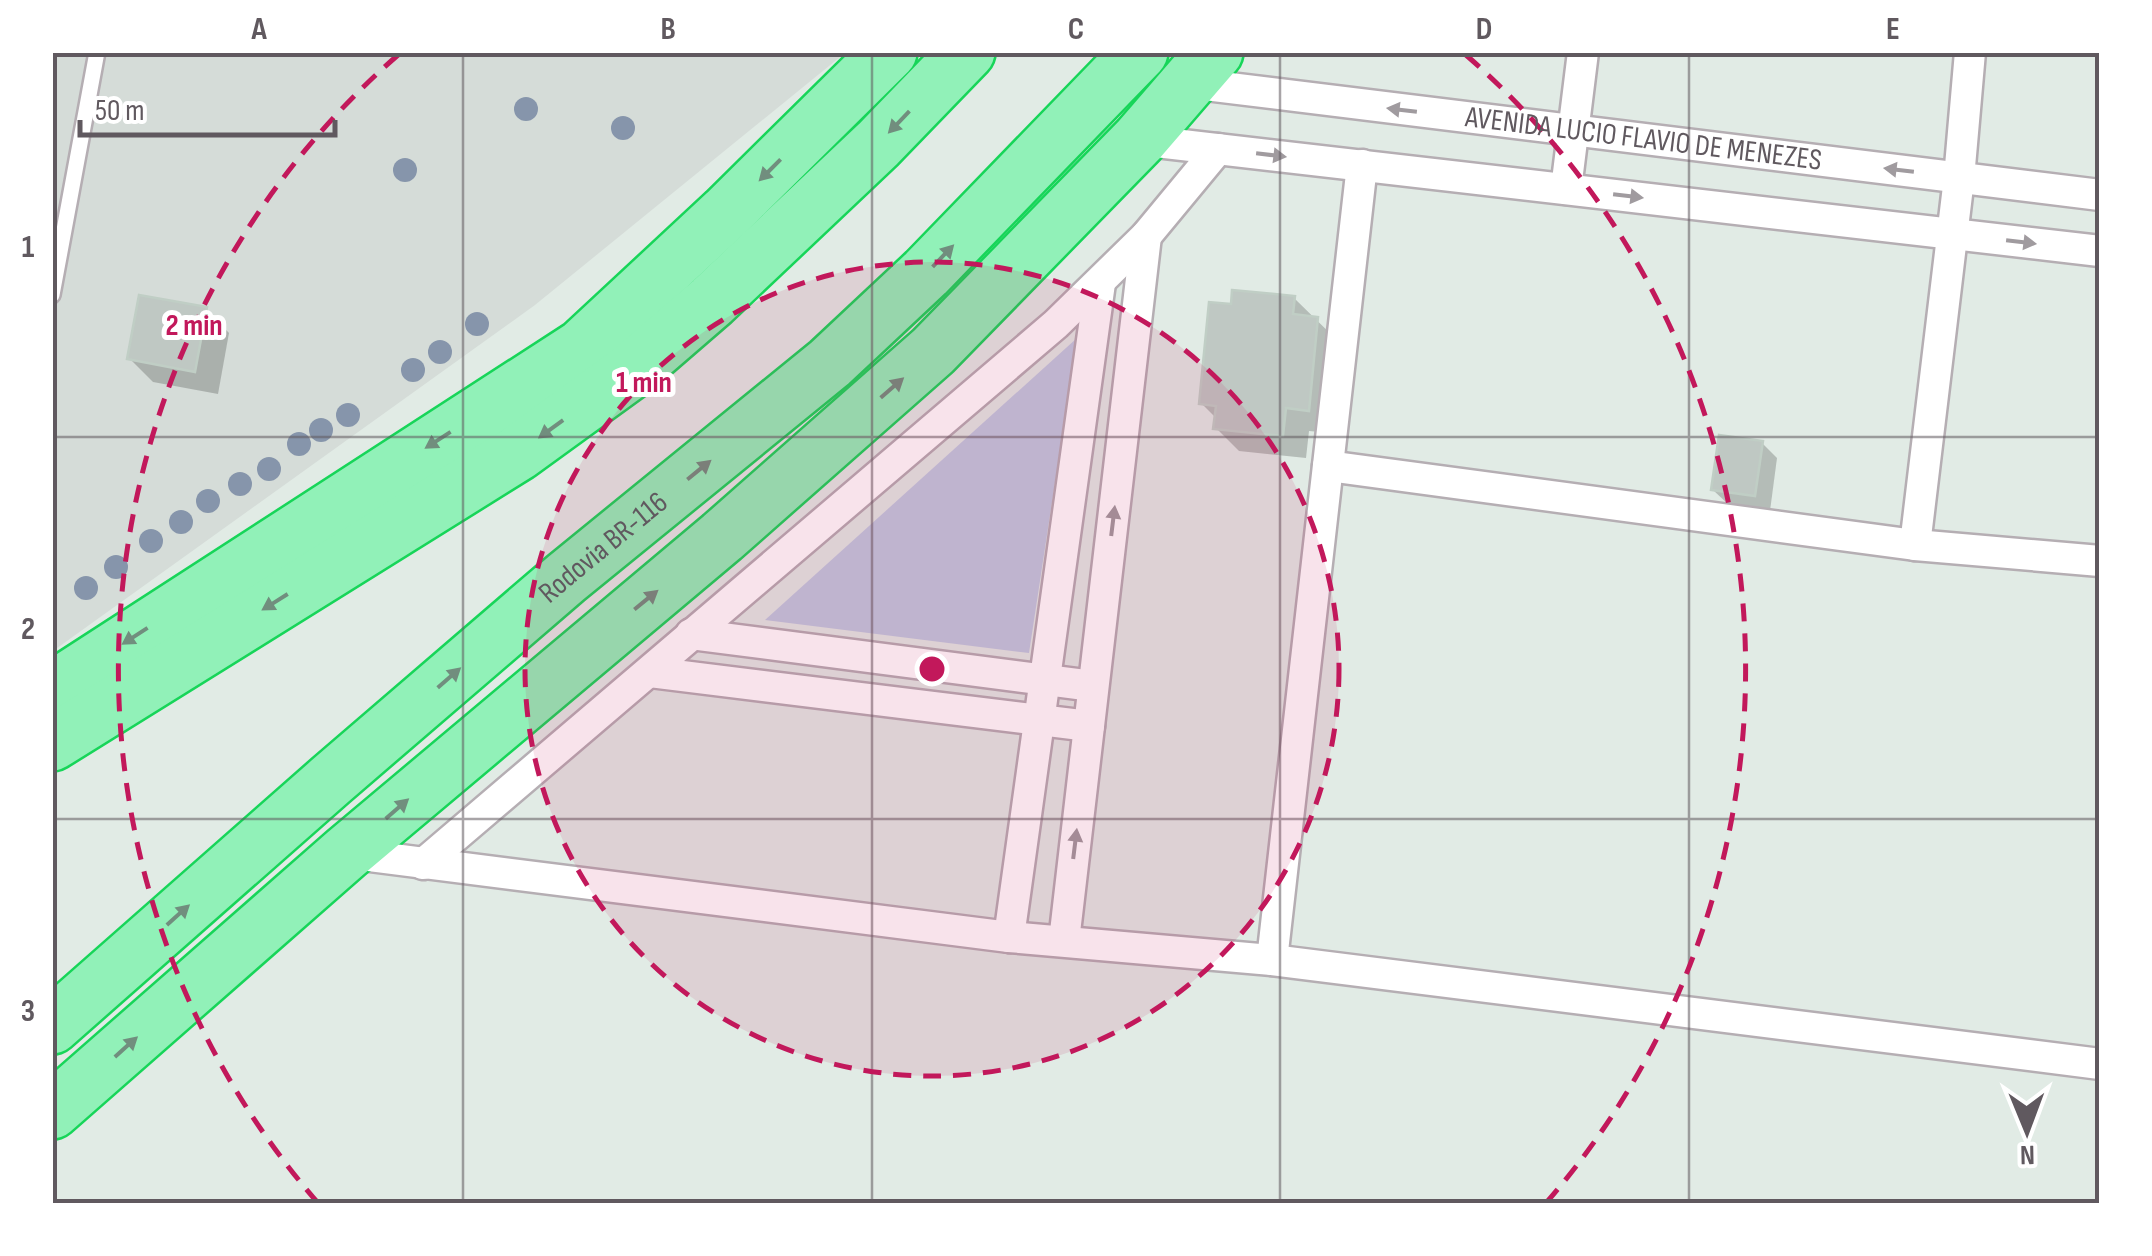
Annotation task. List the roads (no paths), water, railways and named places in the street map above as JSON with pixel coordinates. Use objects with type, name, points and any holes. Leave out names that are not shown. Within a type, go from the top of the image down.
[{"type":"highway","points":[[52,690],[582,347],[726,214],[889,52]]},
{"type":"highway","points":[[52,743],[518,453],[631,372],[712,302],[850,171],[967,52]]},
{"type":"highway","name":"Rodovia BR-116","points":[[52,1026],[551,590],[830,363],[926,273],[1140,52]]},
{"type":"highway","points":[[52,1110],[346,853],[722,538],[933,351],[1139,140],[1202,68]]},
{"type":"street","points":[[1566,189],[1583,52]]},
{"type":"street","points":[[1915,545],[1959,178],[1970,52]]},
{"type":"street","name":"AVENIDA LUCIO FLAVIO DE MENEZES","points":[[1202,68],[1573,130],[2100,195]]},
{"type":"street","points":[[1139,140],[2100,250]]},
{"type":"street","points":[[422,864],[1056,324],[1146,236],[1218,149]]},
{"type":"street","points":[[1272,960],[1362,165]]},
{"type":"street","points":[[1064,941],[1146,236]]},
{"type":"street","points":[[1009,937],[1100,283]]},
{"type":"street","points":[[1328,466],[1915,545],[2100,561]]},
{"type":"street","points":[[691,634],[1093,686]]},
{"type":"street","points":[[650,672],[1089,726]]},
{"type":"street","points":[[346,853],[1009,937],[1272,960],[2100,1064]]},
{"type":"lane","points":[[52,295],[97,52]]}]
